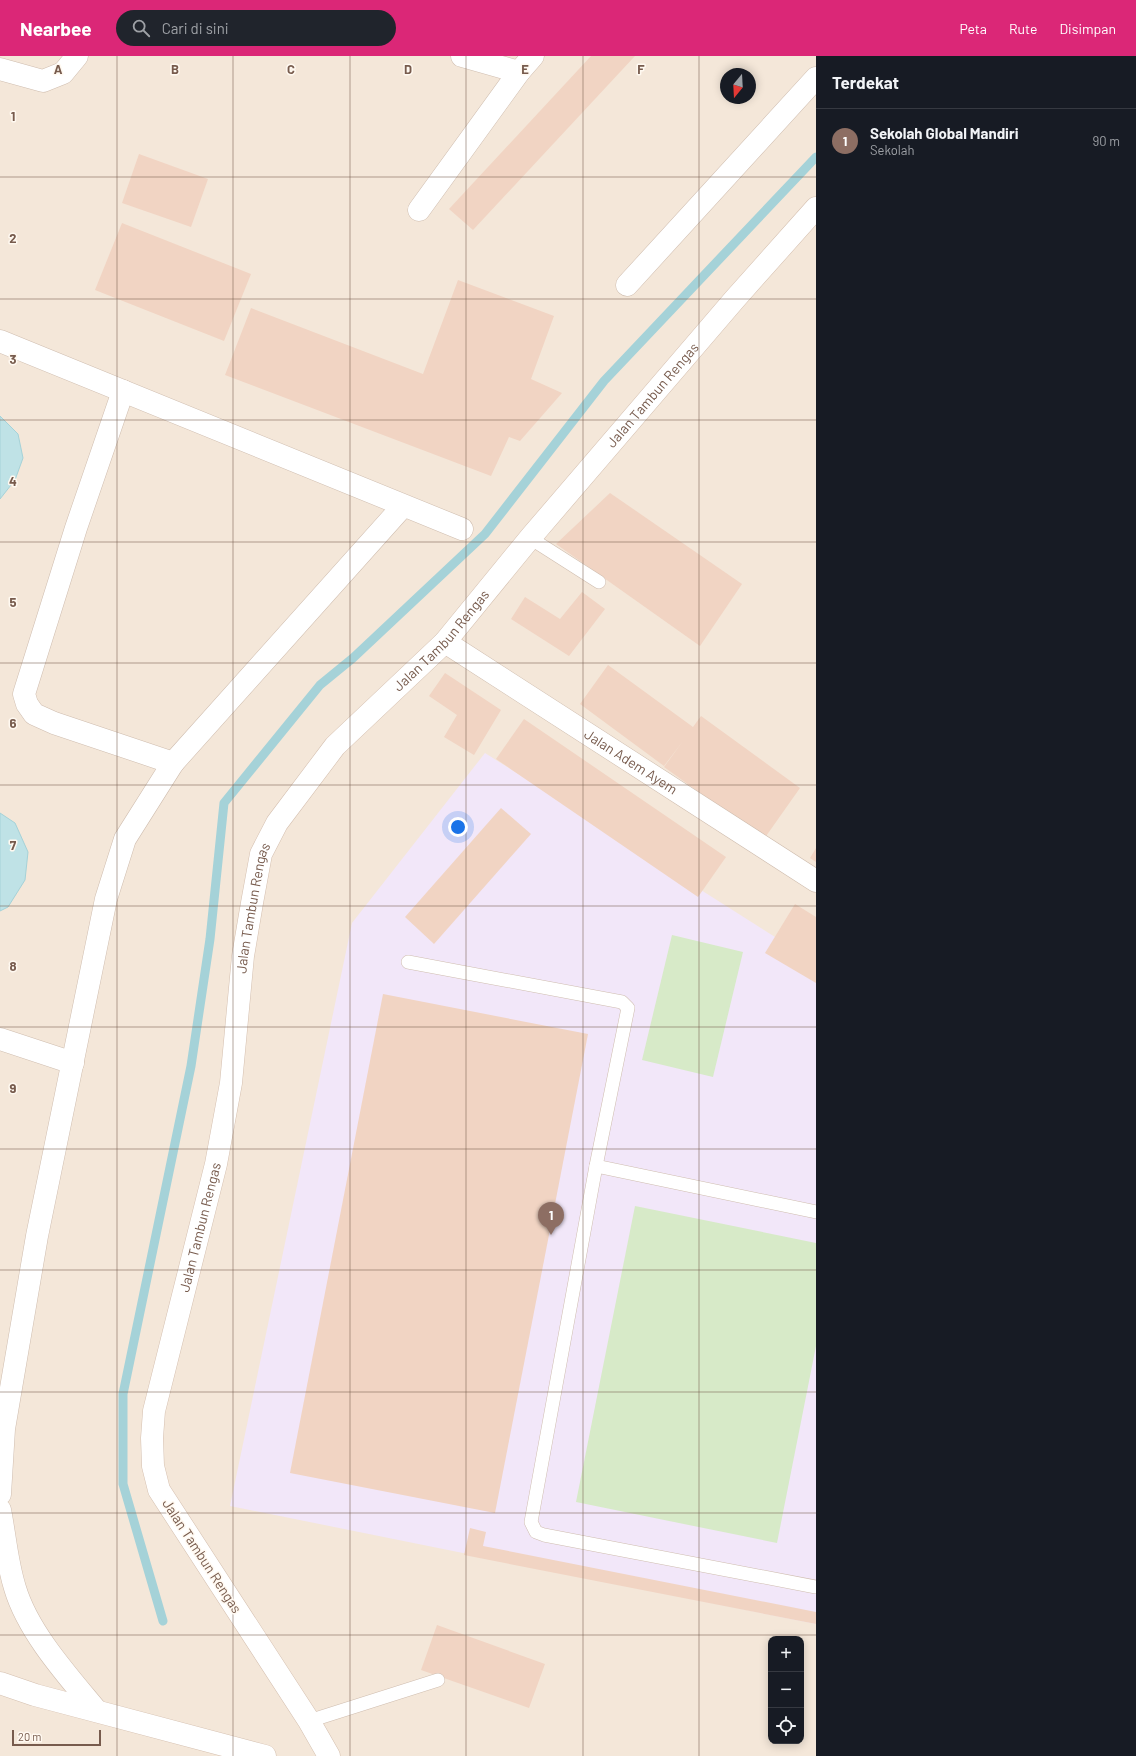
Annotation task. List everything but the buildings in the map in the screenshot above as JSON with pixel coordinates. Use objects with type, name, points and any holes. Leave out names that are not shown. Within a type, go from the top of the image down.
[{"type":"street","points":[[0,69],[43,81],[63,73],[77,56]]},
{"type":"street","points":[[462,56],[519,72]]},
{"type":"street","points":[[419,210],[519,72],[534,56]]},
{"type":"street","points":[[628,285],[816,78]]},
{"type":"street","name":"Jalan Tambun Rengas","points":[[329,1756],[309,1721],[160,1490],[153,1466],[152,1438],[154,1411],[216,1164],[231,1083],[243,956],[261,854],[277,823],[335,746],[445,642],[530,538],[734,300],[816,208]]},
{"type":"street","points":[[0,341],[462,529]]},
{"type":"street","points":[[123,391],[76,528],[24,694],[27,704],[34,714],[54,723],[173,763]]},
{"type":"street","points":[[0,1494],[6,1413],[37,1236],[106,899],[124,839],[173,763],[403,506]]},
{"type":"street","name":"Jalan Adem Ayem","points":[[445,642],[816,881]]},
{"type":"street","points":[[0,1039],[73,1063]]},
{"type":"street","points":[[0,1510],[15,1588],[27,1619],[67,1676],[96,1710]]},
{"type":"street","points":[[0,1683],[34,1695],[96,1710],[265,1756]]},
{"type":"lane","points":[[530,538],[599,582]]},
{"type":"lane","points":[[408,962],[622,1002],[628,1008],[596,1166],[530,1522],[536,1532],[544,1535],[816,1586]]},
{"type":"lane","points":[[596,1166],[816,1212]]},
{"type":"lane","points":[[309,1721],[438,1680]]},
{"type":"shaded area","points":[[0,56],[816,56],[816,1756],[0,1756]]},
{"type":"shaded area","points":[[485,753],[816,963],[816,1624],[230,1506],[352,923]]},
{"type":"green space","points":[[672,935],[743,952],[713,1077],[642,1060]]},
{"type":"green space","points":[[635,1206],[816,1243],[816,1346],[777,1543],[576,1502]]},
{"type":"water","points":[[0,416],[18,434],[23,458],[15,480],[0,499]]},
{"type":"water","points":[[0,813],[15,823],[28,852],[25,880],[8,907],[0,911]]},
{"type":"waterway","points":[[163,1621],[123,1484],[123,1394],[191,1066],[210,939],[224,803],[320,685],[353,658],[485,534],[604,381],[816,157]]},
{"type":"place","name":"Sekolah Global Mandiri","points":[[551,1235]]}]
